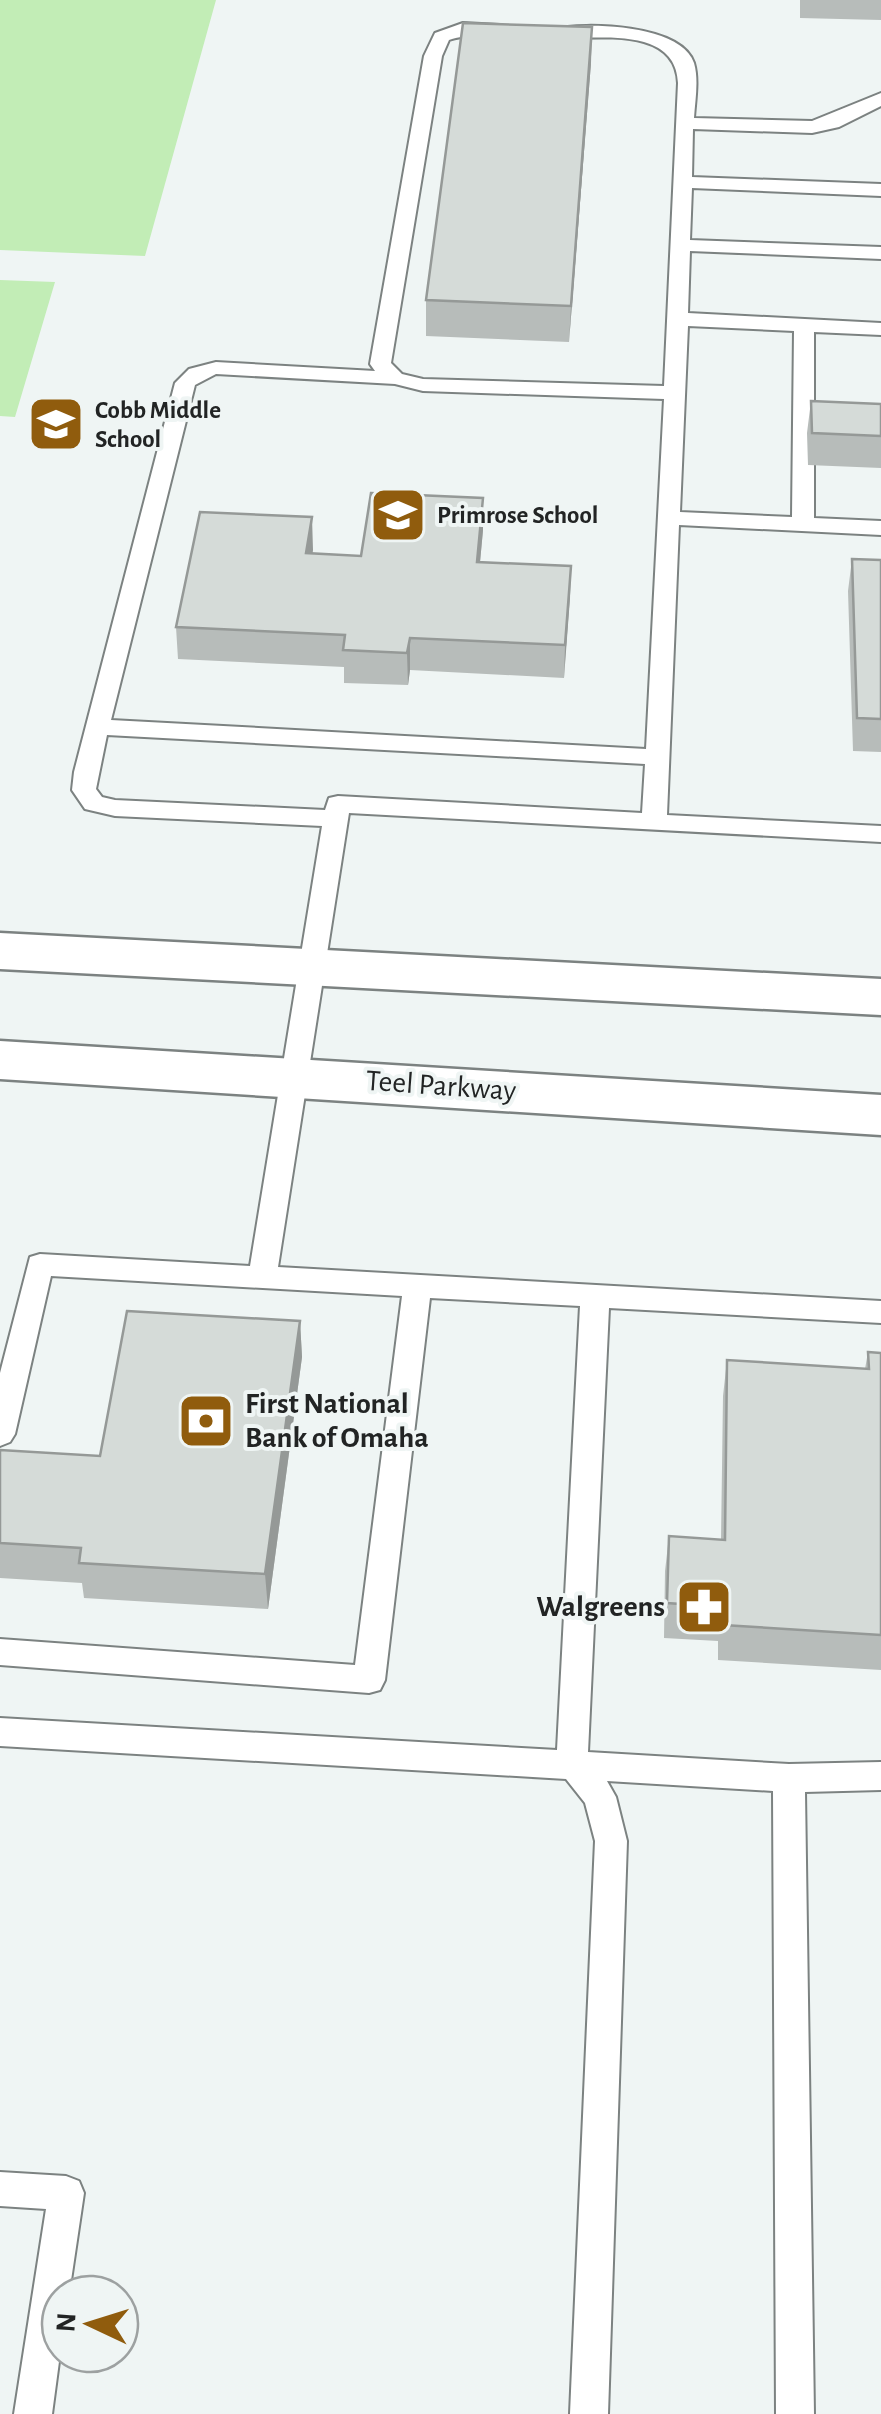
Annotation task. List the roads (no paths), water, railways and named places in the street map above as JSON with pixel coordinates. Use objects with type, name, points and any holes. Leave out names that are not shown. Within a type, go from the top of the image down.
[{"type":"main road","points":[[0,951],[881,997]]},
{"type":"main road","name":"Teel Parkway","points":[[0,1060],[881,1115]]},
{"type":"lane","points":[[395,378],[380,364],[433,56],[441,37],[463,28],[652,37],[680,50],[686,64],[683,182],[654,822]]},
{"type":"lane","points":[[684,124],[812,127],[832,122],[881,98]]},
{"type":"lane","points":[[683,182],[881,190]]},
{"type":"lane","points":[[678,245],[881,253]]},
{"type":"lane","points":[[678,319],[881,329]]},
{"type":"lane","points":[[803,525],[804,325]]},
{"type":"lane","points":[[336,819],[115,808],[94,804],[84,790],[185,383],[196,373],[216,368],[395,378],[423,385],[674,393]]},
{"type":"lane","points":[[668,518],[881,528]]},
{"type":"lane","points":[[97,726],[656,757]]},
{"type":"lane","points":[[262,1280],[315,968],[338,804],[881,834]]},
{"type":"lane","points":[[0,1434],[40,1265],[881,1312]]},
{"type":"lane","points":[[0,1652],[369,1680],[417,1288]]},
{"type":"lane","points":[[589,2414],[611,1841],[600,1797],[572,1763],[596,1295]]},
{"type":"lane","points":[[0,1732],[788,1778],[881,1776]]},
{"type":"lane","points":[[788,1778],[795,2414]]},
{"type":"lane","points":[[0,2188],[66,2193],[33,2414]]},
{"type":"place","name":"Cobb Middle School","points":[[56,424]]},
{"type":"place","name":"Primrose School","points":[[398,515]]},
{"type":"place","name":"First National Bank of Omaha","points":[[206,1421]]},
{"type":"place","name":"Walgreens","points":[[704,1607]]}]
